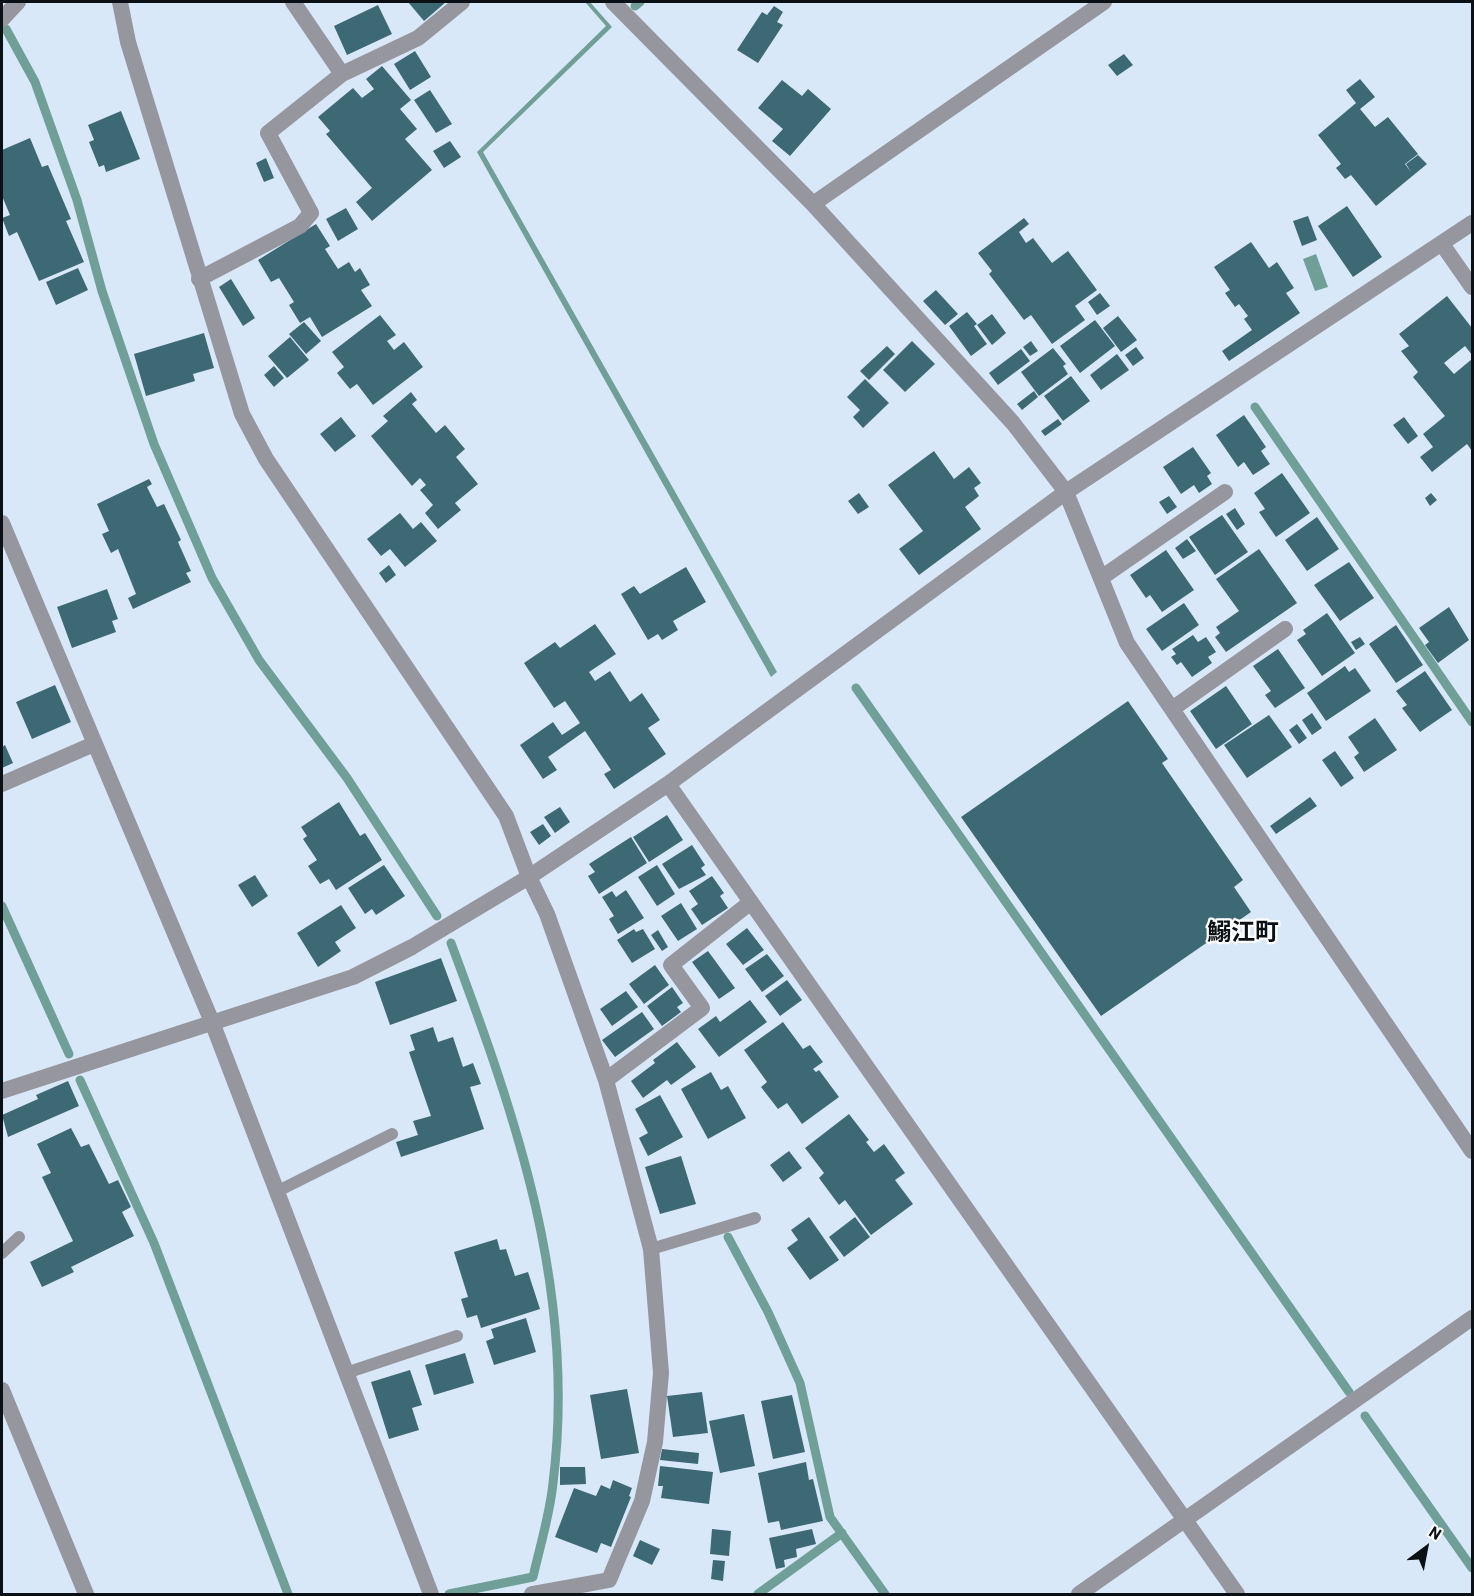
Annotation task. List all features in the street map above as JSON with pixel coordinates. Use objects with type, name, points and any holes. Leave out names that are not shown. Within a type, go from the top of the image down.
[{"type":"street","points":[[2,19],[18,2]]},
{"type":"street","points":[[120,2],[128,42],[242,414],[266,459],[506,816],[529,877],[547,914],[606,1080],[651,1249],[661,1373],[655,1442],[642,1501],[608,1587],[532,1594]]},
{"type":"street","points":[[293,2],[342,74]]},
{"type":"street","points":[[199,279],[300,226],[311,213],[268,133],[342,74],[418,38],[462,2]]},
{"type":"street","points":[[613,2],[813,204],[1013,423],[1066,492],[1127,643],[1473,1151]]},
{"type":"street","points":[[813,204],[1104,2]]},
{"type":"street","points":[[2,1091],[353,977],[412,947],[529,877],[668,784],[1066,492],[1473,223]]},
{"type":"street","points":[[1442,244],[1473,287]]},
{"type":"street","points":[[1101,578],[1225,492]]},
{"type":"street","points":[[2,523],[212,1022],[431,1594]]},
{"type":"street","points":[[1172,709],[1285,629]]},
{"type":"street","points":[[2,784],[94,744]]},
{"type":"street","points":[[668,784],[1238,1594]]},
{"type":"street","points":[[606,1080],[702,1008],[671,965],[751,902]]},
{"type":"street","points":[[1079,1594],[1473,1318]]},
{"type":"street","points":[[2,1390],[86,1594]]},
{"type":"lane","points":[[276,1191],[392,1134]]},
{"type":"lane","points":[[651,1249],[755,1218]]},
{"type":"lane","points":[[2,1253],[19,1237]]},
{"type":"lane","points":[[346,1373],[457,1336]]},
{"type":"shaded area","points":[[585,2],[590,2],[612,27],[483,152],[777,672],[771,677],[477,152],[606,26]]},
{"type":"shaded area","points":[[1316,254],[1328,287],[1315,291],[1303,259]]},
{"type":"building","points":[[408,2],[446,2],[424,21]]},
{"type":"building","points":[[378,5],[392,34],[347,55],[334,26]]},
{"type":"building","points":[[774,6],[783,12],[777,22],[783,25],[758,63],[737,50],[762,12],[767,15]]},
{"type":"building","points":[[415,51],[431,77],[410,90],[394,64]]},
{"type":"building","points":[[1124,54],[1133,65],[1117,76],[1108,65]]},
{"type":"building","points":[[382,66],[411,100],[400,109],[417,129],[405,139],[432,170],[372,221],[356,202],[372,188],[326,134],[330,131],[318,117],[353,88],[362,98],[374,89],[366,79]]},
{"type":"building","points":[[1360,79],[1375,97],[1360,109],[1375,127],[1388,117],[1418,154],[1405,164],[1411,172],[1406,164],[1418,155],[1427,164],[1376,206],[1351,175],[1345,179],[1336,168],[1341,164],[1318,135],[1356,103],[1346,90]]},
{"type":"building","points":[[782,80],[802,96],[808,89],[831,109],[790,156],[772,141],[783,129],[758,108]]},
{"type":"building","points":[[430,90],[452,124],[436,133],[414,100]]},
{"type":"building","points":[[121,111],[140,159],[106,172],[104,165],[99,167],[89,142],[94,140],[88,125]]},
{"type":"building","points":[[30,138],[42,167],[48,165],[71,219],[66,221],[84,262],[39,281],[17,232],[9,236],[2,218],[10,215],[2,196],[2,150]]},
{"type":"building","points":[[450,141],[461,157],[444,168],[433,151]]},
{"type":"building","points":[[266,158],[274,178],[264,182],[256,163]]},
{"type":"building","points":[[1347,206],[1382,257],[1353,277],[1318,226]]},
{"type":"building","points":[[346,208],[358,229],[338,241],[326,219]]},
{"type":"building","points":[[1308,216],[1317,240],[1302,246],[1293,221]]},
{"type":"building","points":[[1024,218],[1029,224],[1019,232],[1026,243],[1033,238],[1052,263],[1068,251],[1097,290],[1075,306],[1085,320],[1052,344],[1031,315],[1024,320],[989,274],[992,271],[978,253]]},
{"type":"building","points":[[316,224],[330,246],[325,249],[338,269],[349,262],[355,272],[360,268],[370,285],[361,290],[372,306],[322,337],[310,317],[300,323],[289,305],[294,302],[279,278],[271,282],[258,260]]},
{"type":"building","points":[[1251,242],[1269,268],[1277,262],[1294,288],[1286,293],[1300,313],[1229,361],[1222,351],[1252,330],[1244,319],[1248,316],[1239,304],[1235,307],[1225,293],[1230,290],[1214,267]]},
{"type":"building","points":[[78,268],[88,290],[56,305],[46,282]]},
{"type":"building","points":[[231,279],[255,318],[243,326],[219,287]]},
{"type":"building","points":[[936,290],[958,314],[945,325],[923,301]]},
{"type":"building","points":[[1100,293],[1110,306],[1097,315],[1088,302]]},
{"type":"building","points":[[1447,296],[1472,328],[1472,355],[1465,346],[1444,363],[1454,374],[1472,359],[1472,451],[1467,444],[1432,472],[1420,457],[1433,447],[1423,434],[1445,416],[1413,377],[1418,372],[1401,351],[1409,346],[1399,334]]},
{"type":"building","points":[[967,312],[977,324],[974,326],[987,344],[971,356],[949,326]]},
{"type":"building","points":[[992,314],[1006,333],[992,345],[977,325]]},
{"type":"building","points":[[380,315],[396,335],[387,341],[394,350],[404,342],[423,367],[373,405],[357,384],[350,389],[337,373],[344,367],[332,352]]},
{"type":"building","points":[[1118,316],[1137,340],[1121,352],[1103,328]]},
{"type":"building","points":[[1095,320],[1115,346],[1080,373],[1060,346]]},
{"type":"building","points":[[304,322],[321,341],[306,354],[289,334]]},
{"type":"building","points":[[204,333],[214,368],[193,374],[195,381],[146,396],[134,354]]},
{"type":"building","points":[[290,337],[309,360],[287,378],[268,356]]},
{"type":"building","points":[[912,341],[935,364],[905,392],[883,370]]},
{"type":"building","points":[[1031,341],[1038,351],[1030,356],[1023,347]]},
{"type":"building","points":[[887,346],[895,354],[869,380],[860,371]]},
{"type":"building","points":[[1136,347],[1144,358],[1133,366],[1125,355]]},
{"type":"building","points":[[1053,348],[1066,364],[1063,366],[1068,374],[1039,396],[1021,372]]},
{"type":"building","points":[[1021,349],[1030,361],[998,385],[989,373]]},
{"type":"building","points":[[1117,354],[1129,370],[1101,390],[1090,375]]},
{"type":"building","points":[[274,366],[284,378],[274,387],[264,375]]},
{"type":"building","points":[[1071,376],[1090,401],[1063,421],[1044,396]]},
{"type":"building","points":[[865,379],[889,403],[863,428],[853,417],[860,410],[847,397]]},
{"type":"building","points":[[1034,391],[1038,397],[1022,410],[1017,404]]},
{"type":"building","points":[[411,392],[417,400],[412,404],[436,433],[445,425],[465,449],[456,457],[478,484],[455,503],[461,510],[438,529],[425,513],[433,505],[420,490],[426,485],[420,478],[412,486],[371,436],[388,421],[383,416]]},
{"type":"building","points":[[1244,415],[1266,447],[1261,451],[1270,464],[1253,475],[1244,462],[1238,467],[1216,435]]},
{"type":"building","points":[[341,417],[356,436],[335,452],[320,434]]},
{"type":"building","points":[[1404,417],[1418,436],[1408,444],[1393,425]]},
{"type":"building","points":[[1058,419],[1062,424],[1045,436],[1041,431]]},
{"type":"building","points":[[1193,447],[1211,473],[1207,476],[1212,484],[1199,493],[1194,485],[1181,494],[1163,467]]},
{"type":"building","points":[[934,451],[954,479],[969,467],[981,483],[974,488],[979,496],[965,507],[981,529],[919,575],[899,549],[923,531],[888,485]]},
{"type":"building","points":[[1282,473],[1310,513],[1276,537],[1259,512],[1265,509],[1254,493]]},
{"type":"building","points":[[149,479],[152,484],[147,487],[157,507],[164,504],[181,540],[178,542],[191,571],[186,573],[191,582],[133,609],[128,598],[136,594],[118,549],[111,553],[102,534],[109,531],[97,504]]},
{"type":"building","points":[[859,493],[869,507],[858,514],[848,501]]},
{"type":"building","points":[[1431,493],[1437,500],[1430,506],[1425,498]]},
{"type":"building","points":[[1169,496],[1177,507],[1167,514],[1159,502]]},
{"type":"building","points":[[1235,508],[1245,524],[1237,530],[1226,514]]},
{"type":"building","points":[[400,513],[413,529],[421,522],[437,541],[405,567],[390,549],[381,556],[367,539]]},
{"type":"building","points":[[1222,515],[1248,552],[1215,575],[1189,537]]},
{"type":"building","points":[[1317,517],[1339,549],[1307,571],[1285,540]]},
{"type":"building","points":[[1187,539],[1196,551],[1183,559],[1175,548]]},
{"type":"building","points":[[1259,549],[1297,603],[1226,652],[1215,637],[1220,633],[1216,627],[1239,611],[1216,579]]},
{"type":"building","points":[[1166,550],[1194,590],[1162,612],[1150,595],[1146,598],[1130,575]]},
{"type":"building","points":[[1349,562],[1374,598],[1340,621],[1314,585]]},
{"type":"building","points":[[389,565],[396,575],[386,583],[379,573]]},
{"type":"building","points":[[686,567],[706,602],[673,621],[678,630],[662,640],[658,634],[648,640],[621,594],[634,586],[640,594]]},
{"type":"building","points":[[107,589],[118,619],[112,621],[116,632],[72,648],[57,607]]},
{"type":"building","points":[[1184,603],[1199,625],[1162,651],[1146,629]]},
{"type":"building","points":[[1449,607],[1469,640],[1438,663],[1425,645],[1429,642],[1419,628]]},
{"type":"building","points":[[1327,613],[1355,653],[1322,676],[1297,640],[1306,634],[1303,630]]},
{"type":"building","points":[[595,624],[616,654],[589,672],[595,681],[610,671],[630,702],[642,693],[660,720],[648,728],[666,754],[614,789],[604,774],[611,770],[585,731],[548,757],[557,770],[543,779],[520,745],[553,722],[562,735],[580,723],[565,701],[554,708],[524,663],[555,642],[560,648]]},
{"type":"building","points":[[1396,625],[1423,665],[1396,683],[1369,644]]},
{"type":"building","points":[[1193,635],[1198,642],[1206,637],[1216,652],[1208,657],[1212,663],[1192,677],[1181,662],[1177,665],[1171,657],[1176,654],[1172,649]]},
{"type":"building","points":[[1360,637],[1365,644],[1356,650],[1351,642]]},
{"type":"building","points":[[1278,649],[1305,688],[1275,708],[1265,695],[1271,691],[1253,666]]},
{"type":"building","points":[[1345,666],[1349,672],[1355,668],[1371,691],[1326,721],[1307,693]]},
{"type":"building","points":[[1425,671],[1452,710],[1420,732],[1402,708],[1407,705],[1396,691]]},
{"type":"building","points":[[55,685],[71,722],[32,739],[16,702]]},
{"type":"building","points":[[1226,686],[1252,724],[1216,749],[1190,711]]},
{"type":"building","points":[[1128,701],[1168,759],[1162,763],[1243,880],[1234,887],[1251,912],[1101,1016],[961,817]]},
{"type":"building","points":[[1312,713],[1322,728],[1312,735],[1302,720]]},
{"type":"building","points":[[1269,715],[1292,747],[1247,778],[1224,745]]},
{"type":"building","points":[[1375,718],[1397,750],[1364,772],[1354,757],[1359,753],[1348,737]]},
{"type":"building","points":[[1297,724],[1307,738],[1299,744],[1289,730]]},
{"type":"building","points":[[5,745],[13,763],[2,768],[2,747]]},
{"type":"building","points":[[1335,751],[1354,778],[1341,787],[1322,760]]},
{"type":"building","points":[[1310,797],[1317,806],[1276,834],[1270,826]]},
{"type":"building","points":[[339,802],[360,836],[365,833],[382,860],[336,890],[329,879],[320,884],[308,866],[317,860],[303,839],[307,836],[301,827]]},
{"type":"building","points":[[560,807],[570,822],[555,833],[544,817]]},
{"type":"building","points":[[667,815],[683,840],[649,862],[633,837]]},
{"type":"building","points":[[543,824],[551,836],[539,845],[530,832]]},
{"type":"building","points":[[631,837],[647,863],[599,894],[588,876],[595,872],[589,864]]},
{"type":"building","points":[[692,845],[705,865],[701,868],[706,875],[679,889],[662,864]]},
{"type":"building","points":[[384,865],[405,896],[376,915],[372,909],[365,914],[348,888]]},
{"type":"building","points":[[657,865],[675,894],[657,906],[638,877]]},
{"type":"building","points":[[255,875],[268,896],[252,907],[238,885]]},
{"type":"building","points":[[712,876],[724,893],[720,896],[728,908],[702,925],[691,909],[698,904],[689,891]]},
{"type":"building","points":[[626,890],[644,918],[618,934],[609,919],[614,916],[602,897],[612,891],[616,897]]},
{"type":"building","points":[[681,903],[697,929],[678,941],[661,916]]},
{"type":"building","points":[[341,905],[356,928],[335,942],[341,951],[318,967],[297,933]]},
{"type":"building","points":[[747,928],[764,950],[743,965],[726,944]]},
{"type":"building","points":[[634,929],[636,932],[643,929],[655,949],[632,963],[617,940]]},
{"type":"building","points":[[658,930],[668,947],[662,951],[651,935]]},
{"type":"building","points":[[708,951],[735,988],[719,999],[692,962]]},
{"type":"building","points":[[767,954],[784,976],[762,992],[745,969]]},
{"type":"building","points":[[441,958],[457,1001],[390,1025],[375,982]]},
{"type":"building","points":[[655,965],[669,985],[644,1004],[629,984]]},
{"type":"building","points":[[787,980],[802,1000],[780,1016],[765,996]]},
{"type":"building","points":[[672,987],[683,1003],[677,1007],[681,1012],[662,1026],[647,1006]]},
{"type":"building","points":[[626,991],[638,1007],[612,1026],[600,1009]]},
{"type":"building","points":[[750,1000],[767,1022],[719,1057],[698,1029],[716,1016],[720,1022]]},
{"type":"building","points":[[642,1012],[654,1029],[615,1057],[602,1040]]},
{"type":"building","points":[[783,1022],[803,1049],[810,1045],[823,1062],[813,1069],[816,1072],[819,1070],[839,1097],[802,1124],[787,1103],[778,1109],[761,1087],[767,1082],[744,1050]]},
{"type":"building","points":[[433,1027],[438,1042],[453,1037],[463,1067],[473,1063],[481,1084],[470,1087],[484,1129],[401,1157],[396,1142],[418,1135],[413,1121],[431,1116],[409,1052],[415,1050],[410,1035]]},
{"type":"building","points":[[677,1042],[696,1067],[671,1085],[667,1080],[643,1098],[631,1081]]},
{"type":"building","points":[[711,1072],[721,1090],[728,1086],[746,1118],[708,1139],[681,1089]]},
{"type":"building","points":[[68,1081],[79,1106],[8,1137],[2,1115],[38,1099],[36,1095]]},
{"type":"building","points":[[660,1095],[683,1137],[648,1156],[639,1138],[648,1133],[635,1109]]},
{"type":"building","points":[[849,1114],[869,1140],[866,1142],[874,1152],[884,1144],[905,1173],[895,1180],[913,1204],[871,1235],[845,1200],[839,1205],[819,1178],[824,1173],[805,1148]]},
{"type":"building","points":[[71,1128],[81,1147],[89,1144],[109,1184],[118,1180],[131,1207],[122,1212],[134,1236],[71,1267],[74,1272],[42,1287],[30,1262],[73,1241],[42,1177],[51,1173],[37,1144]]},
{"type":"building","points":[[789,1151],[802,1168],[783,1182],[770,1165]]},
{"type":"building","points":[[681,1156],[696,1204],[660,1214],[645,1167]]},
{"type":"building","points":[[809,1217],[839,1260],[810,1280],[787,1248],[798,1240],[791,1230]]},
{"type":"building","points":[[855,1217],[870,1237],[844,1257],[829,1237]]},
{"type":"building","points":[[497,1239],[500,1250],[506,1249],[515,1276],[528,1272],[540,1309],[481,1328],[477,1315],[467,1318],[461,1299],[468,1297],[454,1252]]},
{"type":"building","points":[[526,1318],[536,1352],[494,1365],[486,1341],[494,1338],[491,1329]]},
{"type":"building","points":[[465,1353],[474,1383],[434,1395],[425,1365]]},
{"type":"building","points":[[410,1370],[422,1405],[412,1408],[419,1430],[389,1439],[371,1382]]},
{"type":"building","points":[[627,1389],[639,1453],[601,1459],[590,1395]]},
{"type":"building","points":[[702,1392],[708,1433],[673,1437],[667,1396]]},
{"type":"building","points":[[792,1395],[805,1452],[773,1459],[761,1401]]},
{"type":"building","points":[[744,1414],[755,1466],[720,1473],[709,1421]]},
{"type":"building","points":[[662,1449],[699,1453],[698,1464],[660,1460]]},
{"type":"building","points":[[806,1462],[809,1480],[813,1479],[823,1521],[781,1530],[779,1521],[768,1523],[758,1473]]},
{"type":"building","points":[[660,1466],[713,1472],[709,1504],[661,1498],[663,1486],[658,1486]]},
{"type":"building","points":[[560,1467],[585,1467],[586,1484],[560,1485]]},
{"type":"building","points":[[613,1480],[632,1488],[629,1496],[631,1497],[611,1547],[601,1543],[597,1553],[555,1537],[574,1488],[596,1496],[601,1485],[610,1489]]},
{"type":"building","points":[[712,1529],[731,1531],[729,1556],[710,1554]]},
{"type":"building","points":[[812,1529],[816,1544],[796,1549],[797,1557],[784,1560],[785,1567],[776,1569],[769,1538]]},
{"type":"building","points":[[640,1540],[660,1549],[652,1565],[633,1556]]},
{"type":"building","points":[[713,1560],[725,1561],[723,1581],[711,1579]]},
{"type":"waterway","points":[[635,6],[640,2]]},
{"type":"waterway","points":[[6,29],[35,82],[77,200],[102,291],[154,444],[212,578],[259,660],[347,778],[437,916]]},
{"type":"waterway","points":[[1255,407],[1472,722]]},
{"type":"waterway","points":[[856,688],[1349,1392]]},
{"type":"waterway","points":[[2,906],[69,1054]]},
{"type":"waterway","points":[[449,1594],[533,1577],[552,1495],[558,1412],[556,1343],[549,1274],[536,1207],[519,1141],[498,1075],[451,943]]},
{"type":"waterway","points":[[80,1080],[154,1243],[288,1594]]},
{"type":"waterway","points":[[728,1237],[768,1312],[800,1383],[830,1517],[885,1594]]},
{"type":"waterway","points":[[1365,1416],[1472,1568]]},
{"type":"waterway","points":[[758,1594],[842,1533]]},
{"type":"district","name":"鰯江町","points":[[1243,932]]}]
